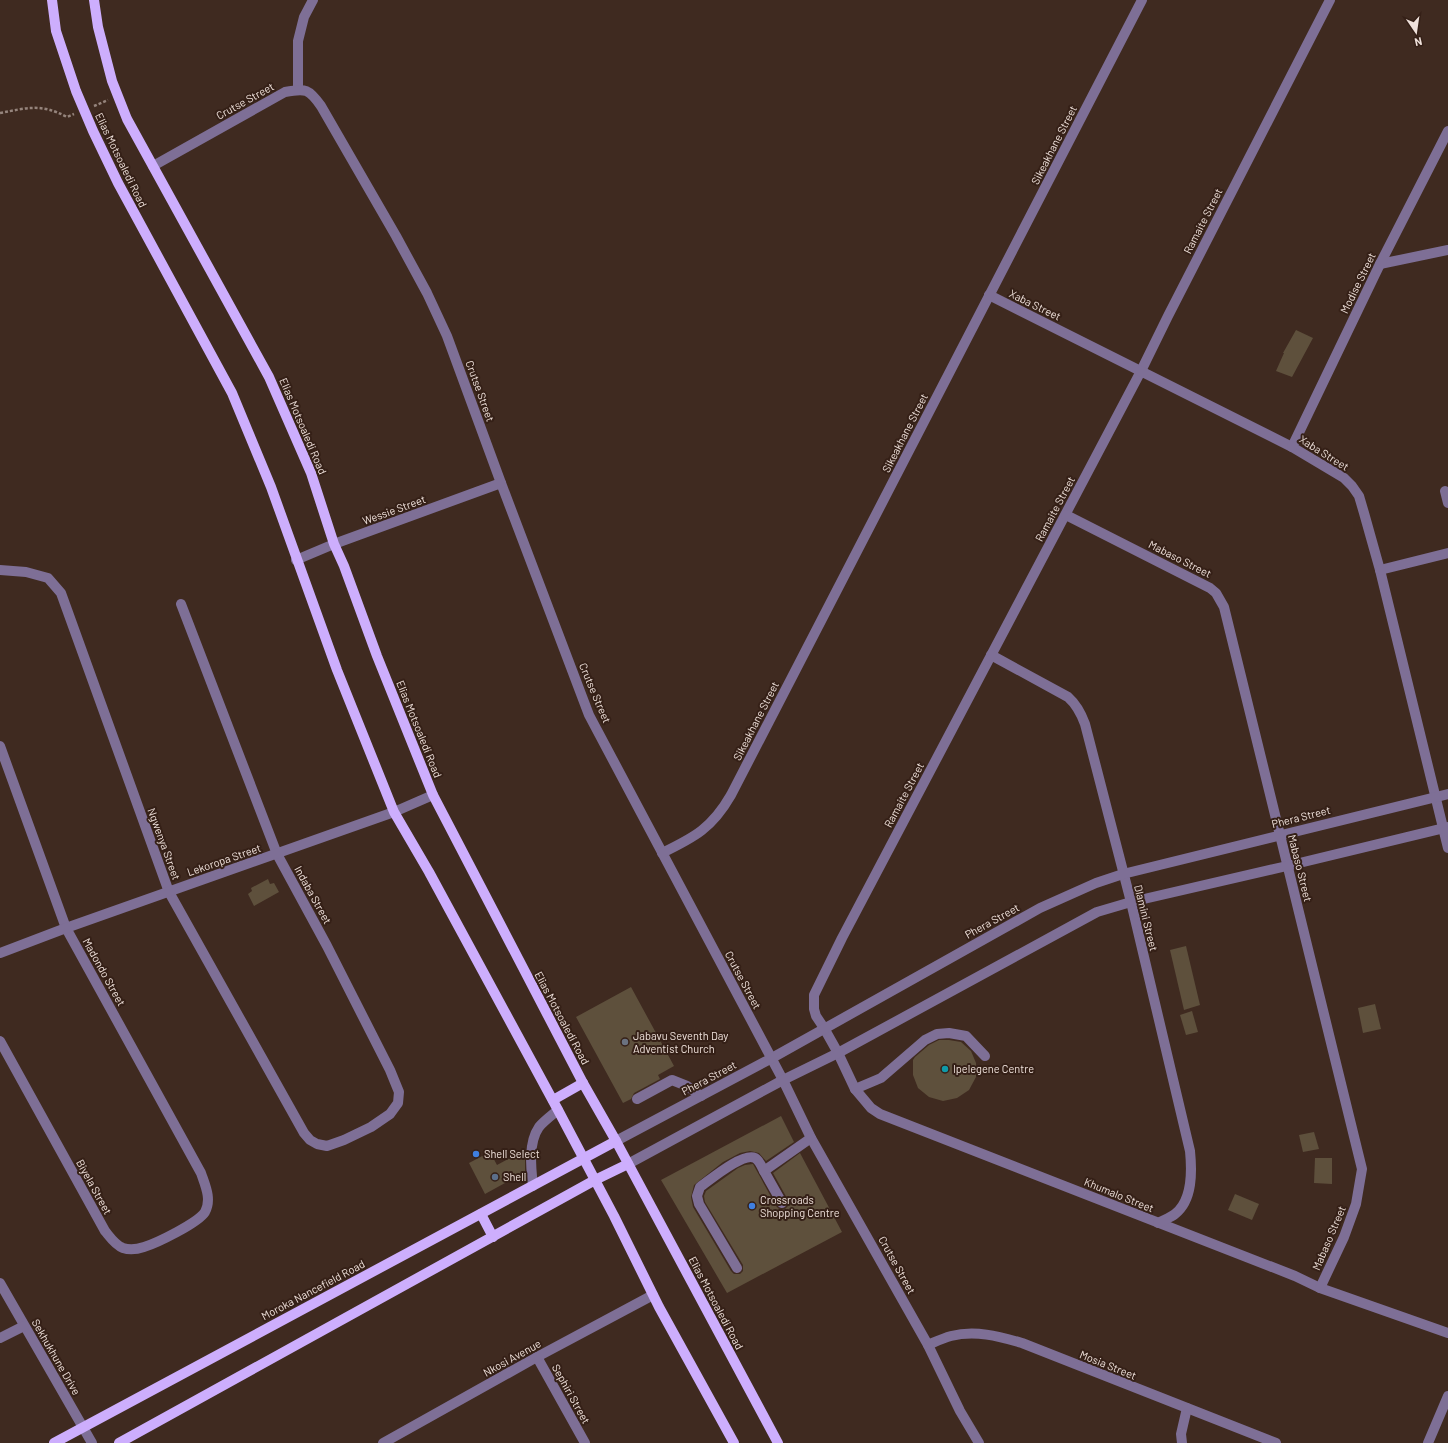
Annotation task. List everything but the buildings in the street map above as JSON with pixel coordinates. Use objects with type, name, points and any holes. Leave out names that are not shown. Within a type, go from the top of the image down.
[{"type":"main road","name":"Elias Motsoaledi Road","points":[[52,0],[56,31],[76,91],[92,131],[118,183],[232,393],[271,487],[296,560],[337,670],[394,812],[429,872],[553,1100],[653,1295],[734,1443]]},
{"type":"main road","name":"Elias Motsoaledi Road","points":[[94,0],[98,27],[112,82],[127,119],[269,377],[311,474],[334,544],[344,566],[388,685],[433,795],[583,1083],[616,1141],[778,1443]]},
{"type":"main road","points":[[553,1100],[583,1083]]},
{"type":"main road","name":"Phera Street","points":[[584,1158],[616,1141]]},
{"type":"main road","name":"Moroka Nancefield Road","points":[[54,1443],[584,1158]]},
{"type":"main road","points":[[119,1443],[595,1180],[628,1164]]},
{"type":"main road","points":[[481,1214],[493,1237]]},
{"type":"street","points":[[298,90],[298,41],[304,17],[313,0]]},
{"type":"street","name":"Sikeakhane Street","points":[[662,853],[701,832],[712,823],[722,811],[1142,0]]},
{"type":"street","name":"Ramaite Street","points":[[824,1028],[816,1016],[814,1009],[814,995],[818,986],[1141,371],[1330,0]]},
{"type":"street","name":"Crutse Street","points":[[152,166],[285,92],[305,90],[312,93],[321,106],[396,236],[427,293],[447,336],[589,715],[772,1058],[811,1138],[928,1345],[960,1410],[979,1443]]},
{"type":"street","name":"Modise Street","points":[[1292,447],[1380,264],[1448,131]]},
{"type":"street","points":[[1380,264],[1448,250]]},
{"type":"street","name":"Xaba Street","points":[[989,295],[1292,447],[1344,478],[1352,486],[1358,496],[1364,513],[1380,570],[1436,797],[1446,827],[1448,848]]},
{"type":"street","name":"Wessie Street","points":[[296,560],[334,544],[501,483]]},
{"type":"street","points":[[1445,491],[1448,503]]},
{"type":"street","name":"Mabaso Street","points":[[1066,515],[1210,588],[1216,593],[1224,607],[1362,1169],[1356,1204],[1344,1237],[1320,1288]]},
{"type":"street","points":[[1380,570],[1448,553]]},
{"type":"street","name":"Ngwenya Street","points":[[0,570],[26,572],[48,578],[61,593],[169,892],[296,1120],[310,1140],[317,1144]]},
{"type":"street","name":"Indaba Street","points":[[181,604],[277,854],[327,946],[387,1063],[399,1092],[398,1103],[390,1114],[371,1127],[344,1140],[327,1146],[317,1144]]},
{"type":"street","name":"Dlamini Street","points":[[991,655],[1068,697],[1080,712],[1085,724],[1131,902],[1190,1151],[1191,1176],[1186,1198],[1175,1214],[1158,1223]]},
{"type":"street","name":"Madondo Street","points":[[0,746],[66,928],[201,1173],[208,1200]]},
{"type":"street","name":"Phera Street","points":[[616,1141],[772,1058],[1040,908],[1096,883],[1123,874],[1448,794]]},
{"type":"street","name":"Lekoropa Street","points":[[0,953],[66,928],[394,812],[433,795]]},
{"type":"street","points":[[628,1164],[783,1080],[838,1053],[1098,912],[1131,902],[1446,827]]},
{"type":"street","name":"Khumalo Street","points":[[824,1028],[855,1089],[871,1108],[880,1114],[1295,1276],[1320,1288],[1448,1332]]},
{"type":"street","points":[[855,1089],[881,1078],[925,1040],[937,1034],[949,1033],[966,1036],[986,1056]]},
{"type":"street","name":"Biyela Street","points":[[0,1041],[105,1231],[114,1242],[123,1248],[144,1248],[197,1220],[205,1211],[208,1200]]},
{"type":"street","points":[[637,1099],[672,1080],[687,1086],[701,1096]]},
{"type":"street","points":[[533,1186],[531,1164],[532,1147],[535,1135],[540,1126],[558,1110]]},
{"type":"street","points":[[764,1171],[811,1138]]},
{"type":"street","points":[[738,1268],[699,1204],[697,1196],[700,1187],[740,1159],[750,1157],[756,1158],[782,1203]]},
{"type":"street","name":"Sekhukhune Drive","points":[[0,1283],[92,1443]]},
{"type":"street","name":"Nkosi Avenue","points":[[383,1443],[653,1295]]},
{"type":"street","points":[[0,1338],[24,1326]]},
{"type":"street","name":"Mosia Street","points":[[928,1345],[951,1336],[983,1333],[1022,1343],[1187,1408],[1265,1441],[1276,1443]]},
{"type":"street","name":"Sephiri Street","points":[[537,1358],[585,1443]]},
{"type":"street","points":[[1428,1443],[1448,1396]]},
{"type":"street","points":[[1182,1443],[1180,1434],[1187,1408]]},
{"type":"path","points":[[0,113],[33,107],[54,110],[67,117]]},
{"type":"place","name":"Jabavu Seventh Day Adventist Church","points":[[625,1042]]},
{"type":"place","name":"Ipelegene Centre","points":[[945,1069]]},
{"type":"place","name":"Shell Select","points":[[476,1154]]},
{"type":"place","name":"Shell","points":[[495,1177]]},
{"type":"place","name":"Crossroads Shopping Centre","points":[[752,1206]]}]
